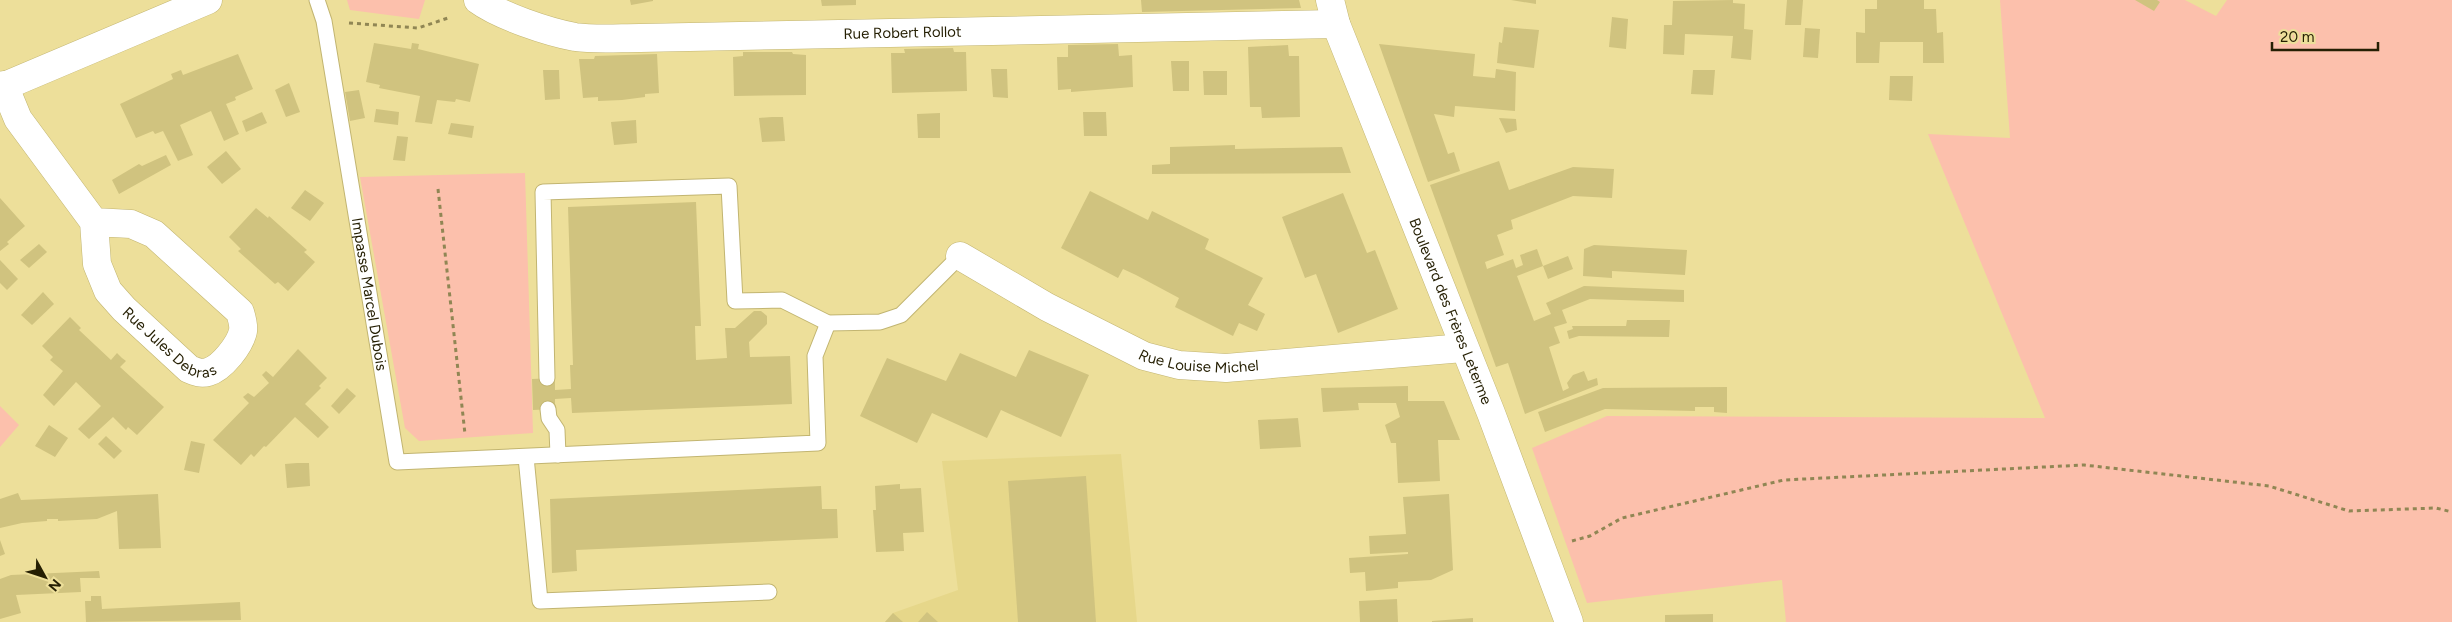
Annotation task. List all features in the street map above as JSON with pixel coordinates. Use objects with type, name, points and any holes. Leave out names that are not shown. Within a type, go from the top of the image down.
[{"type":"street","points":[[94,222],[18,119],[1,86],[208,0]]},
{"type":"street","name":"Rue Robert Rollot","points":[[482,3],[519,20],[575,37],[640,38],[1333,12]]},
{"type":"street","name":"Boulevard des Frères Leterme","points":[[1333,12],[1491,413],[1569,622]]},
{"type":"street","name":"Rue Jules Debras","points":[[94,222],[131,224],[154,234],[240,312],[243,332],[237,344],[219,367],[210,372],[200,373],[190,370],[124,309],[108,291],[96,264],[94,222]]},
{"type":"street","name":"Rue Louise Michel","points":[[960,256],[1064,316],[1144,356],[1179,365],[1226,368],[1464,348]]},
{"type":"lane","name":"Impasse Marcel Dubois","points":[[317,0],[324,21],[397,462],[818,443],[815,356],[828,324]]},
{"type":"lane","points":[[547,378],[543,192],[729,186],[735,301],[782,300],[828,324],[880,322],[901,315],[960,256]]},
{"type":"lane","points":[[548,410],[548,418],[557,430],[558,455]]},
{"type":"lane","points":[[526,456],[540,601],[769,592]]},
{"type":"path","points":[[324,21],[418,28],[482,3]]},
{"type":"path","points":[[438,189],[468,459]]},
{"type":"path","points":[[1542,550],[1590,536],[1622,518],[1784,480],[2084,465],[2269,486],[2349,511],[2436,508],[2452,512]]},
{"type":"shaded area","points":[[347,0],[425,0],[419,19],[350,10]]},
{"type":"shaded area","points":[[2000,0],[2185,0],[2216,16],[2227,0],[2452,0],[2452,622],[1786,622],[1782,580],[1587,603],[1532,448],[1607,416],[2045,418],[1928,134],[2010,138]]},
{"type":"shaded area","points":[[525,173],[533,433],[419,441],[405,428],[360,177]]},
{"type":"shaded area","points":[[0,406],[19,425],[0,447]]},
{"type":"shaded area","points":[[1121,454],[1137,622],[885,622],[893,613],[958,590],[942,461]]},
{"type":"building","points":[[630,0],[653,0],[653,1],[631,5]]},
{"type":"building","points":[[821,0],[856,0],[856,5],[822,6]]},
{"type":"building","points":[[1141,0],[1299,0],[1301,8],[1142,12]]},
{"type":"building","points":[[1511,0],[1536,0],[1536,4]]},
{"type":"building","points":[[1733,0],[1733,3],[1745,4],[1744,29],[1753,30],[1751,60],[1731,58],[1733,36],[1685,34],[1684,55],[1663,54],[1664,25],[1672,25],[1673,1]]},
{"type":"building","points":[[1787,0],[1803,0],[1801,25],[1785,25]]},
{"type":"building","points":[[1877,0],[1924,0],[1924,9],[1936,9],[1937,33],[1943,32],[1944,63],[1923,63],[1923,42],[1880,42],[1879,63],[1856,63],[1856,32],[1865,33],[1865,9],[1877,9]]},
{"type":"building","points":[[2135,0],[2157,0],[2160,2],[2154,11]]},
{"type":"building","points":[[1612,17],[1628,19],[1626,49],[1609,47]]},
{"type":"building","points":[[1504,27],[1539,30],[1534,68],[1497,63],[1499,42],[1502,43]]},
{"type":"building","points":[[1805,28],[1820,29],[1818,58],[1803,57]]},
{"type":"building","points":[[374,43],[411,49],[412,43],[419,44],[418,49],[479,64],[470,102],[456,99],[455,102],[437,100],[432,124],[415,122],[420,96],[379,88],[380,85],[366,82]]},
{"type":"building","points":[[1118,44],[1119,56],[1132,55],[1133,87],[1071,92],[1071,89],[1058,90],[1057,57],[1068,57],[1068,45]]},
{"type":"building","points":[[1379,44],[1475,54],[1473,76],[1495,78],[1496,69],[1516,72],[1515,111],[1455,106],[1454,117],[1434,114],[1448,154],[1454,152],[1460,171],[1428,182]]},
{"type":"building","points":[[1288,45],[1289,56],[1299,56],[1300,117],[1262,118],[1261,107],[1250,107],[1248,47]]},
{"type":"building","points":[[953,48],[954,52],[966,52],[967,91],[892,93],[891,53],[905,53],[904,49]]},
{"type":"building","points":[[743,52],[792,52],[793,54],[806,55],[806,95],[734,96],[733,57],[743,56]]},
{"type":"building","points":[[238,54],[253,89],[235,97],[236,100],[226,104],[239,134],[224,141],[211,111],[180,125],[193,155],[178,161],[163,131],[155,134],[153,131],[136,138],[120,104],[173,79],[171,74],[181,70],[183,75]]},
{"type":"building","points":[[657,54],[659,93],[645,94],[645,97],[622,100],[598,101],[598,97],[583,98],[579,59],[594,59],[595,56]]},
{"type":"building","points":[[1171,61],[1189,61],[1189,91],[1173,91]]},
{"type":"building","points":[[991,69],[1007,69],[1008,98],[993,97]]},
{"type":"building","points":[[543,70],[559,70],[560,99],[545,100]]},
{"type":"building","points":[[1693,70],[1715,70],[1713,95],[1691,94]]},
{"type":"building","points":[[1203,71],[1227,71],[1227,95],[1204,95]]},
{"type":"building","points":[[1890,76],[1913,76],[1912,101],[1889,100]]},
{"type":"building","points":[[289,83],[300,112],[286,117],[275,90]]},
{"type":"building","points":[[359,90],[365,118],[350,121],[345,92]]},
{"type":"building","points":[[376,109],[399,112],[398,125],[374,122]]},
{"type":"building","points":[[262,112],[267,123],[246,132],[242,121]]},
{"type":"building","points":[[1083,112],[1106,112],[1107,136],[1084,136]]},
{"type":"building","points":[[940,113],[940,138],[918,138],[917,114]]},
{"type":"building","points":[[783,117],[785,141],[762,142],[759,118]]},
{"type":"building","points":[[1499,118],[1516,119],[1517,130],[1506,133]]},
{"type":"building","points":[[636,120],[637,143],[614,145],[611,122]]},
{"type":"building","points":[[451,123],[474,126],[472,138],[448,134]]},
{"type":"building","points":[[397,136],[408,137],[405,161],[393,160]]},
{"type":"building","points":[[1235,145],[1235,149],[1342,147],[1351,173],[1152,174],[1152,165],[1170,164],[1170,147]]},
{"type":"building","points":[[226,151],[241,169],[222,184],[207,167]]},
{"type":"building","points":[[166,155],[171,165],[119,194],[112,180],[139,164],[142,166]]},
{"type":"building","points":[[1499,161],[1509,190],[1573,167],[1614,169],[1612,198],[1573,196],[1511,220],[1513,229],[1497,235],[1504,255],[1485,262],[1487,269],[1513,259],[1516,268],[1523,265],[1520,255],[1537,249],[1543,266],[1517,276],[1534,321],[1551,314],[1546,303],[1584,286],[1684,290],[1684,302],[1590,299],[1562,310],[1567,323],[1554,327],[1560,343],[1549,347],[1563,391],[1569,388],[1567,383],[1573,375],[1584,371],[1588,381],[1597,378],[1598,385],[1525,414],[1508,363],[1496,367],[1430,185]]},
{"type":"building","points":[[305,190],[324,203],[310,221],[291,208]]},
{"type":"building","points":[[1090,191],[1148,220],[1152,211],[1209,239],[1205,249],[1263,278],[1248,305],[1265,314],[1257,331],[1239,323],[1233,336],[1175,307],[1179,298],[1136,275],[1123,269],[1118,278],[1061,248]]},
{"type":"building","points":[[1343,193],[1367,253],[1375,250],[1398,309],[1338,333],[1316,274],[1305,278],[1282,217]]},
{"type":"building","points":[[0,198],[25,226],[0,251]]},
{"type":"building","points":[[696,202],[701,326],[695,326],[696,360],[727,358],[725,328],[735,328],[754,311],[761,311],[767,316],[767,324],[749,342],[750,357],[790,356],[792,404],[572,413],[571,398],[555,399],[555,409],[533,410],[532,379],[555,378],[555,390],[571,389],[570,365],[573,365],[568,207]]},
{"type":"building","points":[[256,208],[268,218],[269,216],[307,250],[304,252],[315,262],[288,291],[278,282],[275,284],[238,251],[241,249],[229,237]]},
{"type":"building","points":[[39,244],[47,252],[29,268],[20,260]]},
{"type":"building","points":[[1594,245],[1687,250],[1685,275],[1612,271],[1612,278],[1583,276],[1584,249]]},
{"type":"building","points":[[1568,256],[1573,269],[1548,279],[1543,266]]},
{"type":"building","points":[[0,260],[18,279],[7,290],[0,283]]},
{"type":"building","points":[[43,292],[54,304],[32,325],[21,315]]},
{"type":"building","points":[[70,317],[81,328],[79,330],[111,360],[117,353],[126,361],[120,367],[164,407],[137,435],[128,427],[126,430],[113,417],[89,439],[78,429],[101,406],[76,382],[54,406],[43,395],[63,371],[50,360],[53,357],[42,346]]},
{"type":"building","points":[[1627,320],[1670,320],[1669,337],[1579,336],[1569,339],[1567,331],[1573,329],[1572,326],[1626,326]]},
{"type":"building","points":[[298,349],[327,378],[319,386],[321,388],[305,404],[329,427],[318,438],[295,417],[266,447],[264,446],[254,457],[251,454],[241,465],[213,440],[249,403],[243,397],[248,393],[254,397],[269,383],[262,375],[266,371],[273,377]]},
{"type":"building","points":[[1029,350],[1089,375],[1061,437],[1001,410],[987,438],[932,413],[917,443],[860,416],[887,358],[946,381],[960,353],[1016,377]]},
{"type":"building","points":[[1408,386],[1408,401],[1444,401],[1460,440],[1438,440],[1440,481],[1398,483],[1396,443],[1391,443],[1385,425],[1400,417],[1396,403],[1358,403],[1359,410],[1323,412],[1321,388]]},
{"type":"building","points":[[1727,387],[1727,413],[1714,412],[1714,407],[1695,407],[1695,411],[1605,409],[1545,432],[1538,412],[1603,388]]},
{"type":"building","points":[[347,388],[356,396],[339,414],[331,406]]},
{"type":"building","points":[[1298,418],[1301,447],[1260,449],[1258,420]]},
{"type":"building","points":[[49,425],[68,438],[55,457],[35,446]]},
{"type":"building","points":[[106,436],[122,451],[114,459],[98,444]]},
{"type":"building","points":[[191,441],[205,444],[199,473],[184,470]]},
{"type":"building","points":[[309,463],[310,486],[287,488],[285,464]]},
{"type":"building","points":[[1086,476],[1096,622],[1018,622],[1008,481]]},
{"type":"building","points":[[900,484],[900,489],[921,488],[924,532],[903,533],[904,551],[876,552],[873,510],[876,510],[875,486]]},
{"type":"building","points":[[821,486],[822,509],[837,509],[838,538],[576,550],[577,571],[552,573],[550,499]]},
{"type":"building","points":[[18,493],[21,500],[158,494],[161,548],[119,549],[117,511],[97,519],[58,521],[58,519],[47,519],[47,521],[22,523],[0,528],[0,499]]},
{"type":"building","points":[[1449,494],[1453,570],[1431,580],[1398,582],[1398,588],[1366,591],[1365,572],[1350,573],[1349,558],[1408,554],[1408,552],[1370,554],[1369,536],[1406,534],[1403,497]]},
{"type":"building","points":[[0,540],[5,554],[0,556]]},
{"type":"building","points":[[99,571],[100,578],[80,578],[81,592],[16,595],[21,613],[0,619],[0,579],[11,575]]},
{"type":"building","points":[[91,596],[101,596],[102,609],[240,602],[241,620],[86,622],[85,601],[91,601]]},
{"type":"building","points":[[1397,599],[1398,622],[1360,622],[1359,601]]},
{"type":"building","points":[[927,612],[938,622],[918,622]]},
{"type":"building","points":[[893,613],[903,622],[885,622]]},
{"type":"building","points":[[1713,614],[1713,622],[1665,622],[1665,615]]},
{"type":"building","points":[[1473,618],[1473,622],[1432,622],[1432,621]]}]
